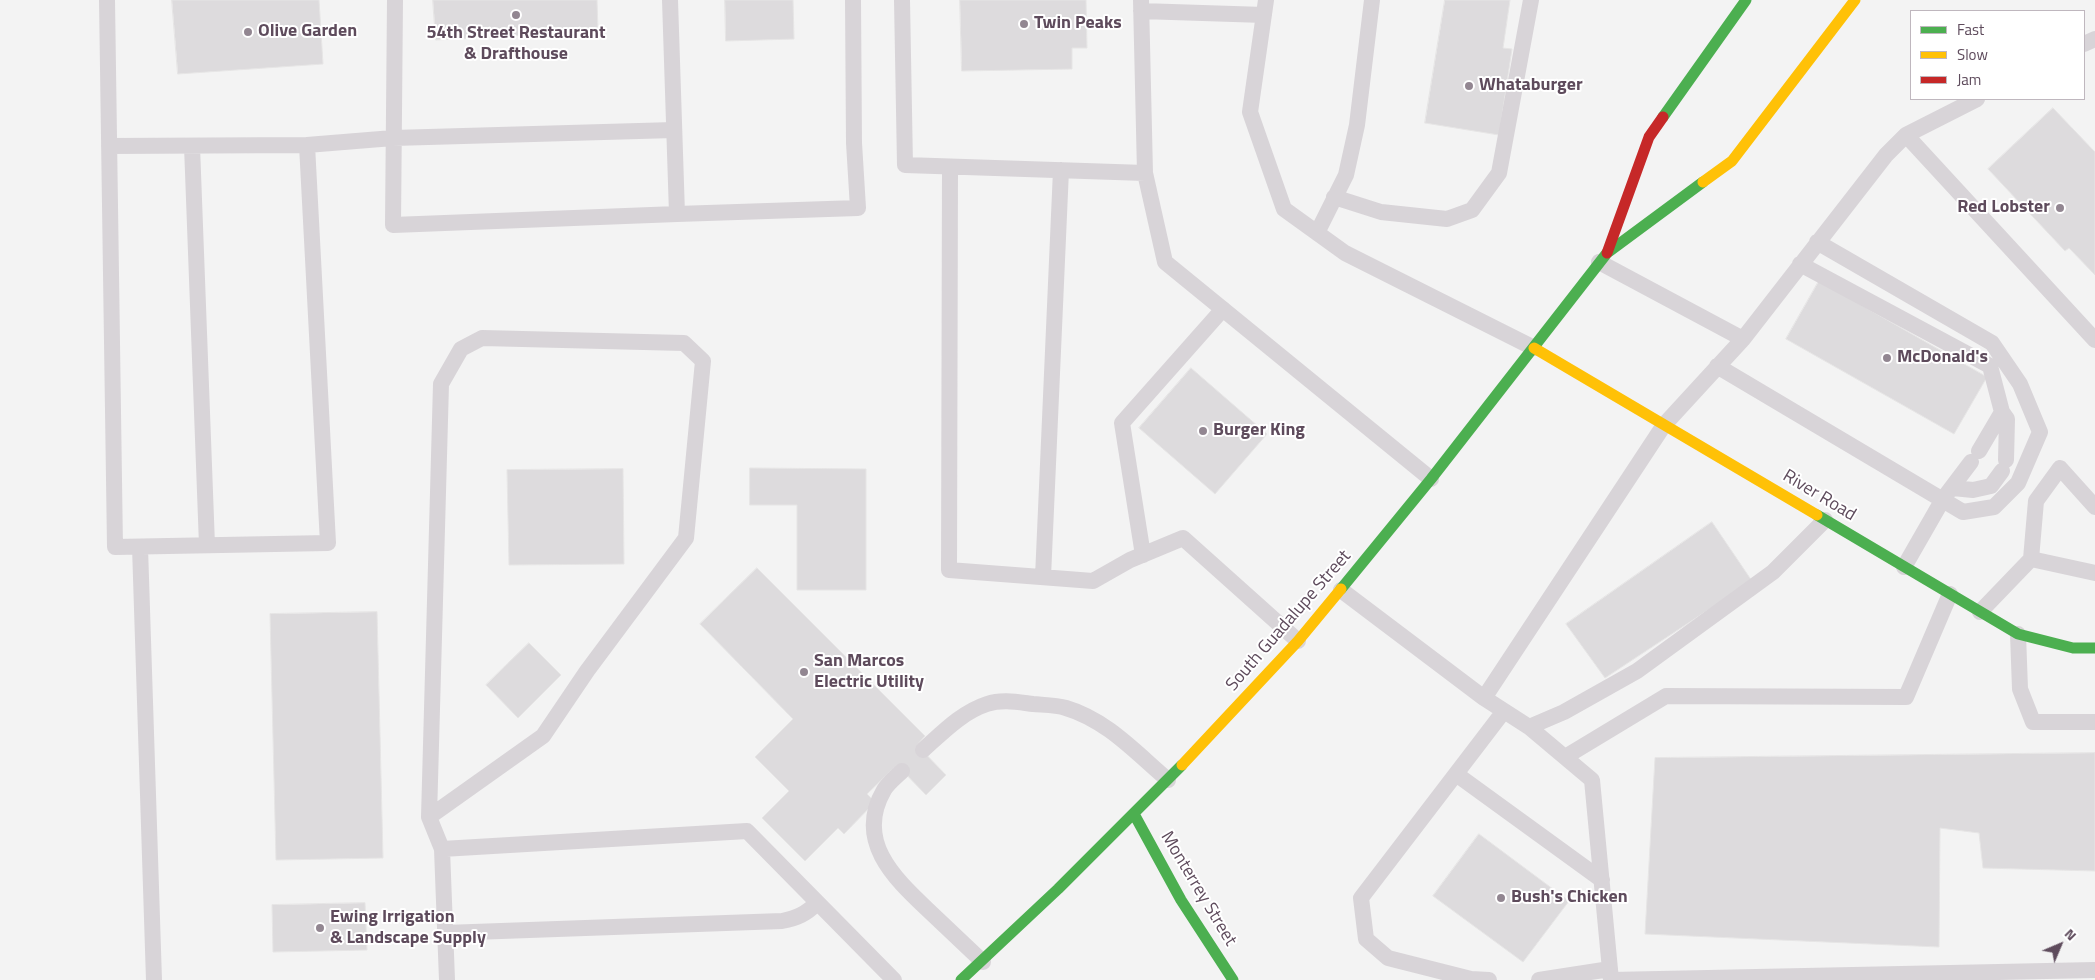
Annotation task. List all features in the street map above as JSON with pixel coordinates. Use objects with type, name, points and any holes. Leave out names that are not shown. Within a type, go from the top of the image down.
[{"type":"main road","name":"South Guadalupe Street","points":[[1603,257],[1649,137],[1746,0]]},
{"type":"main road","name":"South Guadalupe Street","points":[[961,980],[982,962],[1168,780],[1298,641],[1431,479],[1603,257],[1732,161],[1855,0]]},
{"type":"main road","points":[[1846,12],[1862,0]]},
{"type":"main road","name":"River Road","points":[[1534,348],[2018,634],[2073,648],[2095,648]]},
{"type":"main road","name":"Monterrey Street","points":[[1134,814],[1180,900],[1233,980]]},
{"type":"lane","points":[[107,0],[115,547],[328,543],[306,145]]},
{"type":"lane","points":[[395,0],[393,225],[858,208],[854,143],[853,0]]},
{"type":"lane","points":[[670,0],[677,214]]},
{"type":"lane","points":[[902,0],[905,165],[1144,173]]},
{"type":"lane","points":[[1317,233],[1346,175],[1357,125],[1372,0]]},
{"type":"lane","points":[[1334,197],[1382,212],[1448,219],[1472,210],[1499,173],[1531,0]]},
{"type":"lane","points":[[1431,479],[1165,262],[1144,173],[1141,6],[1265,8],[1250,112],[1284,209],[1344,253],[1534,348]]},
{"type":"lane","points":[[1484,698],[1664,425],[1716,366],[1743,339],[1886,155],[1906,135],[1975,100]]},
{"type":"lane","points":[[109,146],[306,145],[393,138],[674,130]]},
{"type":"lane","points":[[1906,135],[2095,339]]},
{"type":"lane","points":[[192,146],[207,545]]},
{"type":"lane","points":[[950,167],[949,570],[1093,581],[1130,560],[1183,538],[1298,641]]},
{"type":"lane","points":[[1043,577],[1061,170]]},
{"type":"lane","points":[[1716,366],[1948,494],[1963,512],[1994,507],[2018,483],[2040,432],[2020,384],[1992,343],[1817,242]]},
{"type":"lane","points":[[1603,257],[1743,339]]},
{"type":"lane","points":[[1800,264],[1990,366],[2002,412],[2007,419],[2004,465],[1991,486],[1948,494]]},
{"type":"lane","points":[[1143,555],[1122,423],[1223,309]]},
{"type":"lane","points":[[429,817],[543,736],[588,671],[686,538],[703,362],[684,343],[482,338],[461,350],[441,384],[429,817],[442,849],[447,980]]},
{"type":"lane","points":[[1904,567],[1948,494],[1975,457],[2002,412]]},
{"type":"lane","points":[[1980,612],[2031,559],[2036,501],[2060,468],[2095,507]]},
{"type":"lane","points":[[1528,727],[1564,712],[1637,671],[1773,572],[1825,520]]},
{"type":"lane","points":[[140,547],[154,980]]},
{"type":"lane","points":[[2031,559],[2095,573]]},
{"type":"lane","points":[[1341,590],[1484,698],[1528,727],[1592,780],[1611,976]]},
{"type":"lane","points":[[1565,757],[1666,696],[1906,697],[1950,594]]},
{"type":"lane","points":[[2018,634],[2020,689],[2033,722],[2095,722]]},
{"type":"lane","points":[[923,750],[953,724],[973,710],[988,703],[1004,700],[1065,708],[1088,716],[1106,727],[1168,780]]},
{"type":"lane","points":[[1489,980],[1470,978],[1388,958],[1366,939],[1361,898],[1504,711]]},
{"type":"lane","points":[[902,771],[884,789],[873,822],[876,841],[884,862],[900,884],[982,962]]},
{"type":"lane","points":[[1456,774],[1602,880]]},
{"type":"lane","points":[[442,849],[747,832],[894,980]]},
{"type":"lane","points":[[446,933],[782,921],[797,918],[808,912],[817,903]]},
{"type":"lane","points":[[1539,980],[1611,976],[2095,970]]},
{"type":"building","name":"Olive Garden","points":[[172,0],[319,0],[323,64],[178,74]]},
{"type":"building","name":"54th Street Restaurant & Drafthouse","points":[[433,0],[597,0],[598,31],[436,40]]},
{"type":"building","points":[[725,0],[793,0],[794,39],[726,41]]},
{"type":"building","name":"Twin Peaks","points":[[960,0],[1086,0],[1087,48],[1072,48],[1072,69],[962,71]]},
{"type":"building","name":"Whataburger","points":[[1445,0],[1510,0],[1503,48],[1512,49],[1499,135],[1425,123]]},
{"type":"building","name":"Red Lobster","points":[[2053,108],[2095,152],[2095,275],[2069,248],[2065,251],[1988,169]]},
{"type":"building","name":"McDonald's","points":[[1819,281],[1987,377],[1954,434],[1786,339]]},
{"type":"building","name":"Burger King","points":[[1191,368],[1267,434],[1215,494],[1139,428]]},
{"type":"building","points":[[750,468],[866,469],[866,590],[797,590],[797,505],[750,505]]},
{"type":"building","points":[[623,469],[624,564],[509,565],[507,470]]},
{"type":"building","points":[[1712,522],[1752,581],[1605,678],[1566,624]]},
{"type":"building","name":"San Marcos Electric Utility","points":[[757,568],[925,736],[917,745],[946,775],[926,795],[897,765],[867,794],[875,802],[844,834],[838,828],[805,861],[762,818],[789,791],[755,757],[793,719],[700,624]]},
{"type":"building","points":[[377,612],[383,858],[276,860],[270,614]]},
{"type":"building","points":[[529,643],[561,675],[518,718],[486,685]]},
{"type":"building","points":[[2095,753],[2095,871],[1983,868],[1979,833],[1940,828],[1939,947],[1645,934],[1655,758]]},
{"type":"building","name":"Bush's Chicken","points":[[1479,834],[1569,901],[1523,962],[1433,896]]},
{"type":"building","name":"Ewing Irrigation & Landscape Supply","points":[[365,903],[367,950],[273,952],[272,905]]},
{"type":"traffic: fast","points":[[1663,117],[1746,0]]},
{"type":"traffic: fast","points":[[1341,589],[1431,479],[1607,253],[1703,182]]},
{"type":"traffic: fast","points":[[1817,515],[2018,634],[2073,648],[2095,648]]},
{"type":"traffic: fast","points":[[961,980],[1058,889],[1182,765]]},
{"type":"traffic: fast","points":[[1134,814],[1181,900],[1233,980]]},
{"type":"traffic: slow","points":[[1703,182],[1732,161],[1855,0]]},
{"type":"traffic: slow","points":[[1534,348],[1817,515]]},
{"type":"traffic: slow","points":[[1182,765],[1298,641],[1341,589]]},
{"type":"traffic: jam","points":[[1607,253],[1649,137],[1663,117]]},
{"type":"place","name":"54th Street Restaurant & Drafthouse","points":[[516,15]]},
{"type":"place","name":"Twin Peaks","points":[[1024,24]]},
{"type":"place","name":"Olive Garden","points":[[248,32]]},
{"type":"place","name":"Whataburger","points":[[1469,86]]},
{"type":"place","name":"Red Lobster","points":[[2060,208]]},
{"type":"place","name":"McDonald's","points":[[1887,358]]},
{"type":"place","name":"Burger King","points":[[1203,431]]},
{"type":"place","name":"San Marcos Electric Utility","points":[[804,672]]},
{"type":"place","name":"Bush's Chicken","points":[[1501,898]]},
{"type":"place","name":"Ewing Irrigation & Landscape Supply","points":[[320,928]]}]
